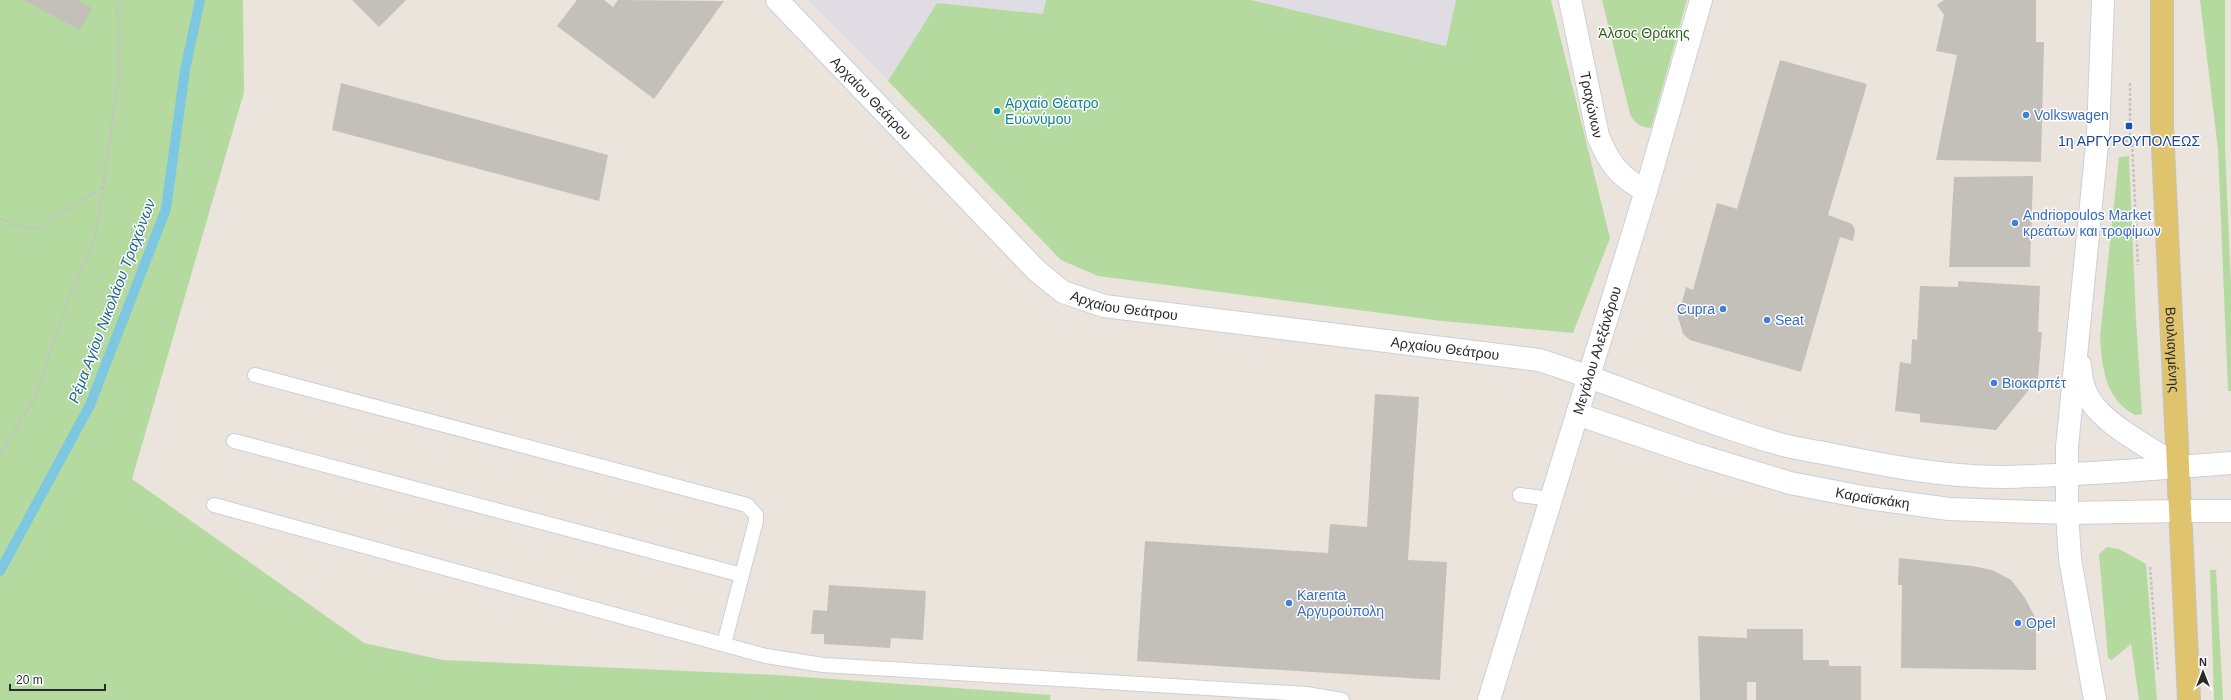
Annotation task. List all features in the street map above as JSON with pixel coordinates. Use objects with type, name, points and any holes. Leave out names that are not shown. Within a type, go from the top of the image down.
[{"type":"main road","name":"Βουλιαγμένης","points":[[2162,0],[2162,126],[2189,700]]},
{"type":"street","name":"Αρχαίου Θεάτρου","points":[[776,0],[1003,238],[1037,271],[1063,292],[1104,306],[1539,360],[1589,376]]},
{"type":"street","name":"Τραχώνων","points":[[1570,0],[1598,136],[1605,154],[1616,170],[1630,183],[1646,190]]},
{"type":"street","name":"Μεγάλου Αλεξάνδρου","points":[[1489,700],[1646,190],[1701,0]]},
{"type":"street","points":[[2095,700],[2070,559],[2067,513],[2067,447],[2098,134],[2103,0]]},
{"type":"street","points":[[2076,345],[2084,388],[2093,404],[2111,423],[2179,467]]},
{"type":"street","points":[[1589,376],[1673,409],[1777,444],[1928,471],[1999,476],[2067,476],[2231,463]]},
{"type":"street","name":"Καραϊσκάκη","points":[[1577,414],[1691,453],[1790,483],[1868,498],[1949,509],[2067,513],[2231,511]]},
{"type":"lane","points":[[255,375],[747,505],[756,515],[756,521],[724,644]]},
{"type":"lane","points":[[234,440],[742,575]]},
{"type":"lane","points":[[1520,495],[1550,499]]},
{"type":"lane","points":[[214,505],[766,656],[823,665],[1306,694],[1342,700]]},
{"type":"path","points":[[0,454],[33,401],[69,297],[95,237],[119,74],[117,0]]},
{"type":"path","points":[[2118,140],[2132,141],[2139,273]]},
{"type":"path","points":[[0,218],[11,224],[36,229],[103,187]]},
{"type":"path","points":[[2150,567],[2158,678]]},
{"type":"shaded area","points":[[807,0],[1046,0],[1043,14],[937,3],[888,81]]},
{"type":"shaded area","points":[[1251,0],[1456,0],[1446,46]]},
{"type":"green space","points":[[0,0],[243,0],[244,92],[132,479],[364,643],[443,660],[777,675],[1051,695],[1050,700],[0,700]]},
{"type":"green space","points":[[1046,0],[1251,0],[1446,46],[1456,0],[1551,0],[1610,238],[1573,333],[1442,321],[1098,276],[1061,260],[888,81],[937,3],[1043,14]]},
{"type":"green space","name":"Άλσος Θράκης","points":[[1602,0],[1687,0],[1651,128],[1638,124],[1630,114]]},
{"type":"green space","points":[[2200,0],[2225,0],[2225,147],[2231,284],[2231,391],[2228,391],[2218,149]]},
{"type":"green space","points":[[2129,156],[2136,319],[2142,414],[2135,415],[2117,400],[2111,391],[2104,371],[2100,337],[2119,157]]},
{"type":"green space","points":[[2107,547],[2119,549],[2146,564],[2157,700],[2139,700],[2131,644],[2112,660],[2108,658],[2099,554]]},
{"type":"green space","points":[[2210,570],[2216,570],[2223,700],[2214,700]]},
{"type":"building","points":[[23,0],[77,0],[92,8],[80,30]]},
{"type":"building","points":[[352,0],[406,0],[379,27]]},
{"type":"building","points":[[577,0],[604,0],[613,7],[618,0],[724,1],[654,99],[557,26]]},
{"type":"building","points":[[1944,0],[2036,0],[2036,42],[2044,42],[2041,162],[1936,160],[1957,55],[1936,51],[1944,15],[1937,5]]},
{"type":"building","points":[[1780,60],[1867,84],[1828,215],[1852,224],[1855,230],[1853,241],[1840,237],[1801,372],[1690,340],[1683,334],[1678,317],[1686,287],[1693,290],[1717,203],[1737,209]]},
{"type":"building","points":[[341,83],[608,155],[599,201],[332,130]]},
{"type":"building","points":[[2033,176],[2030,267],[1949,267],[1954,177]]},
{"type":"building","points":[[1958,281],[2040,286],[2038,332],[2042,332],[2038,379],[1996,430],[1920,422],[1920,414],[1895,411],[1900,362],[1911,364],[1912,339],[1917,340],[1920,286],[1958,287]]},
{"type":"building","points":[[1375,394],[1419,397],[1408,560],[1447,562],[1440,680],[1137,661],[1145,541],[1328,553],[1330,524],[1367,527]]},
{"type":"building","points":[[1899,558],[1972,566],[1992,570],[2011,580],[2025,598],[2036,619],[2036,670],[1901,668],[1902,585],[1898,585]]},
{"type":"building","points":[[829,585],[926,591],[923,640],[891,638],[890,648],[824,644],[824,634],[811,634],[813,610],[827,611]]},
{"type":"building","points":[[1747,629],[1803,629],[1803,660],[1829,660],[1829,666],[1861,666],[1861,700],[1756,700],[1756,682],[1747,682],[1747,700],[1700,700],[1698,636],[1747,638]]},
{"type":"waterway","name":"Ρέμα Αγίου Νικολάου Τραχώνων","points":[[0,571],[90,405],[166,209],[185,70],[200,0]]},
{"type":"place","name":"Αρχαίο Θέατρο Ευωνύμου","points":[[997,111]]},
{"type":"place","name":"Volkswagen","points":[[2026,115]]},
{"type":"place","name":"1η ΑΡΓΥΡΟΥΠΟΛΕΩΣ","points":[[2129,126]]},
{"type":"place","name":"Andriopoulos Market κρεάτων και τροφίμων","points":[[2015,223]]},
{"type":"place","name":"Cupra","points":[[1723,309]]},
{"type":"place","name":"Seat","points":[[1767,320]]},
{"type":"place","name":"Βιοκαρπέτ","points":[[1994,383]]},
{"type":"place","name":"Karenta Αργυρούπολη","points":[[1289,603]]},
{"type":"place","name":"Opel","points":[[2018,623]]}]
